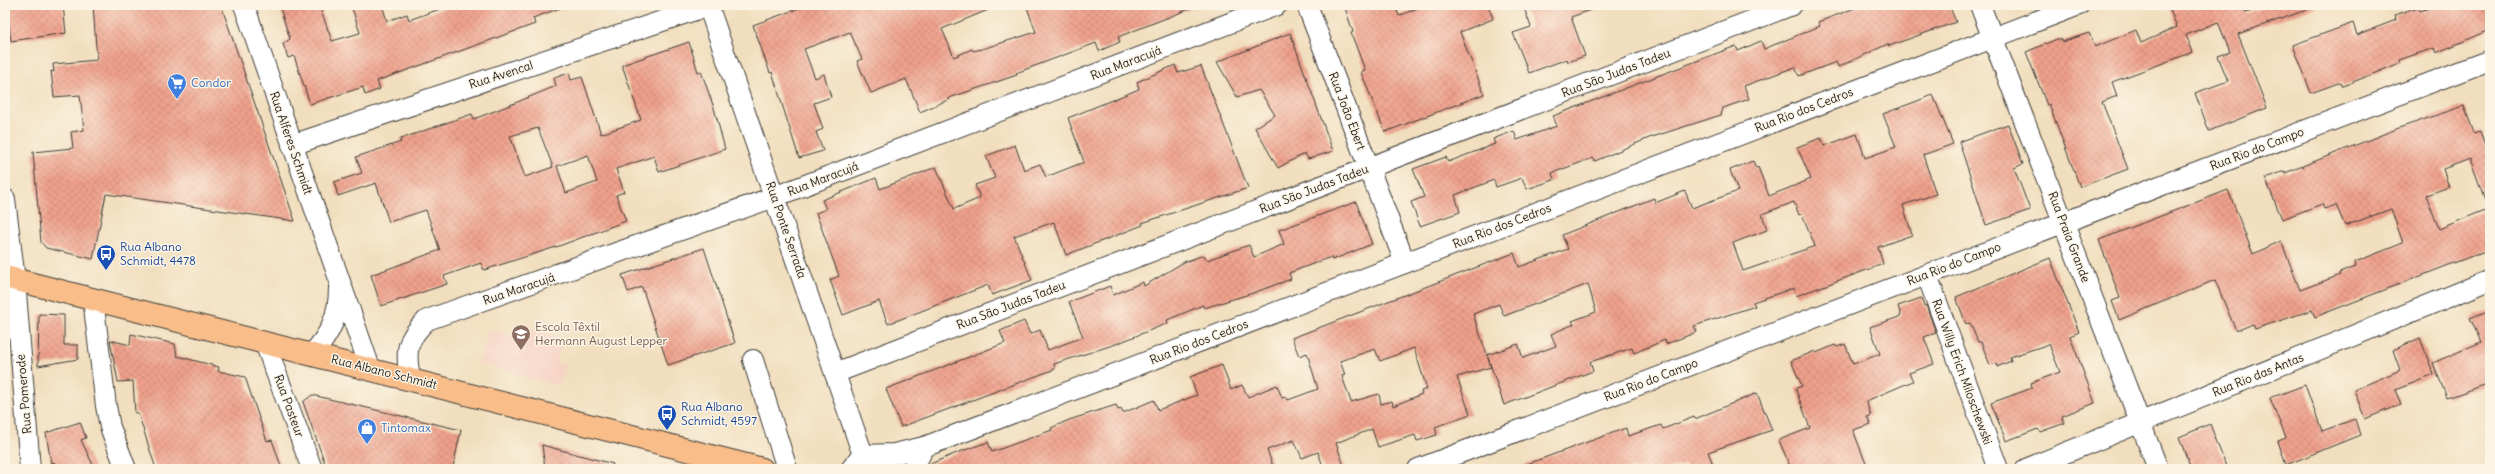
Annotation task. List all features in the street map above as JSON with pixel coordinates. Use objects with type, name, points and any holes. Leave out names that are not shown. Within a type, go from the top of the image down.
[{"type":"main road","name":"Rua Albano Schmidt","points":[[10,278],[265,343],[410,378],[762,469]]},
{"type":"street","name":"Rua Alferes Schmidt","points":[[244,5],[370,368]]},
{"type":"street","name":"Rua Avencal","points":[[292,145],[709,5]]},
{"type":"street","name":"Rua Ponte Serrada","points":[[709,5],[835,373],[863,464]]},
{"type":"street","name":"Rua Maracujá","points":[[410,378],[407,359],[408,345],[414,331],[427,320],[774,198],[1277,5]]},
{"type":"street","name":"Rua João Ebert","points":[[1306,5],[1406,262]]},
{"type":"street","name":"Rua São Judas Tadeu","points":[[835,373],[1792,5]]},
{"type":"street","name":"Rua Praia Grande","points":[[1980,5],[2158,469]]},
{"type":"street","name":"Rua Rio dos Cedros","points":[[863,464],[924,446],[2079,5]]},
{"type":"street","name":"Rua Rio do Campo","points":[[1418,469],[2490,60]]},
{"type":"street","name":"Rua Pomerode","points":[[5,199],[10,278],[30,469]]},
{"type":"street","name":"Rua Willy Erich Miloschewski","points":[[1927,275],[1998,469]]},
{"type":"street","name":"Rua Alferes Schmidt","points":[[312,354],[332,328],[337,312],[339,280]]},
{"type":"street","name":"Rua Rio das Antas","points":[[2026,469],[2490,280]]},
{"type":"street","points":[[93,299],[106,406],[110,427],[126,469]]},
{"type":"street","name":"Rua Pasteur","points":[[265,343],[312,469]]},
{"type":"street","points":[[753,360],[787,469]]},
{"type":"street","points":[[913,469],[924,446]]},
{"type":"shaded area","name":"Escola Têxtil Hermann August Lepper","points":[[527,328],[563,339],[556,363],[565,366],[559,386],[479,363],[489,329],[524,339]]},
{"type":"building","points":[[6,5],[63,5],[66,33],[11,41]]},
{"type":"building","name":"Condor","points":[[93,5],[221,5],[295,221],[106,194],[93,259],[46,248],[41,242],[33,152],[73,148],[71,132],[84,130],[80,95],[54,97],[51,71],[54,72],[53,64],[97,60]]},
{"type":"building","points":[[279,5],[319,5],[332,41],[360,33],[351,5],[382,5],[387,21],[407,14],[409,20],[451,5],[563,5],[563,7],[533,18],[535,24],[377,81],[380,89],[365,95],[363,87],[310,104],[294,56],[288,58],[283,44],[290,39]]},
{"type":"building","points":[[808,5],[1000,5],[942,29],[954,57],[972,49],[973,51],[982,49],[1036,32],[1026,5],[1197,6],[1118,37],[1120,42],[1099,51],[1096,43],[1016,73],[1017,75],[949,98],[950,99],[920,112],[906,79],[871,93],[857,61],[862,59],[850,32],[804,49],[815,78],[824,74],[831,97],[814,103],[823,129],[816,132],[823,151],[799,158],[772,72],[770,73],[753,25]]},
{"type":"building","points":[[1354,5],[1395,5],[1399,16],[1424,5],[1488,5],[1493,19],[1460,32],[1484,94],[1385,132],[1361,72],[1365,70],[1351,33],[1353,32],[1345,8]]},
{"type":"building","points":[[1523,5],[1599,5],[1599,7],[1571,17],[1585,56],[1568,62],[1567,59],[1529,73],[1513,33],[1531,27]]},
{"type":"building","points":[[1863,5],[1949,5],[1956,22],[1889,46],[1888,44],[1838,67],[1836,62],[1799,76],[1795,67],[1744,86],[1749,99],[1723,108],[1721,115],[1649,138],[1595,161],[1593,158],[1552,173],[1554,180],[1527,189],[1522,178],[1496,187],[1494,180],[1455,195],[1460,212],[1420,226],[1411,202],[1424,197],[1413,169],[1446,157],[1448,162],[1495,144],[1493,139],[1514,131],[1517,140],[1557,126],[1553,116],[1736,46],[1738,51],[1761,41],[1764,49],[1820,26],[1818,22]]},
{"type":"building","points":[[2168,5],[2243,5],[2246,13],[2269,5],[2314,5],[2315,7],[2238,34],[2267,108],[2209,131],[2195,93],[2228,81],[2218,56],[2230,52],[2218,22],[2186,35],[2193,52],[2112,82],[2117,96],[2102,102],[2128,169],[2080,187],[2049,104],[2047,105],[2026,52],[2057,39],[2060,39],[2062,42],[2089,33],[2095,47],[2136,30],[2141,43],[2177,27]]},
{"type":"building","points":[[2438,5],[2490,5],[2490,30],[2436,53],[2434,48],[2399,60],[2400,63],[2343,86],[2341,82],[2311,93],[2293,45],[2353,23],[2357,35],[2396,20],[2395,15],[2418,7],[2420,11]]},
{"type":"building","points":[[1290,33],[1333,151],[1308,159],[1305,153],[1278,168],[1255,128],[1275,115],[1259,90],[1237,97],[1217,62]]},
{"type":"building","points":[[689,42],[698,72],[701,71],[714,108],[725,149],[659,172],[654,156],[616,169],[624,192],[616,195],[626,221],[559,246],[484,270],[481,263],[444,276],[447,284],[381,306],[371,275],[440,250],[426,210],[389,222],[376,183],[338,196],[334,182],[362,173],[356,157],[401,142],[400,139],[472,114],[474,119],[510,105],[556,86],[554,78],[569,73],[571,80],[582,77],[601,134],[641,120],[622,65]],"holes":[[[538,128],[553,167],[525,177],[510,136]],[[588,155],[597,182],[566,193],[557,166]]]},
{"type":"building","points":[[1175,65],[1178,73],[1201,66],[1248,188],[1142,223],[1143,225],[1066,255],[1054,222],[1014,236],[1032,280],[992,295],[988,285],[888,324],[879,301],[843,315],[830,280],[839,276],[816,213],[826,209],[822,200],[876,178],[880,189],[936,167],[954,209],[980,198],[975,185],[995,178],[986,156],[1015,145],[1024,170],[1040,164],[1046,177],[1084,162],[1068,118],[1139,89],[1137,82]]},
{"type":"building","points":[[1933,95],[1953,144],[1923,155],[1936,194],[1903,205],[1912,235],[1878,247],[1883,264],[1796,296],[1794,288],[1753,302],[1755,306],[1694,326],[1697,332],[1666,344],[1665,340],[1634,353],[1632,348],[1590,362],[1593,371],[1504,405],[1487,355],[1518,344],[1523,358],[1556,346],[1551,334],[1574,324],[1572,321],[1596,312],[1588,284],[1504,316],[1499,304],[1473,314],[1491,367],[1457,377],[1470,414],[1435,427],[1437,435],[1417,441],[1415,435],[1378,447],[1372,429],[1336,443],[1345,469],[1324,469],[1318,452],[1302,458],[1294,440],[1267,450],[1273,466],[1264,469],[926,469],[928,465],[988,442],[992,452],[1052,430],[1051,428],[1069,420],[1116,405],[1118,410],[1121,409],[1123,413],[1154,400],[1158,410],[1197,395],[1190,377],[1222,365],[1231,390],[1242,385],[1248,397],[1277,385],[1282,398],[1286,397],[1288,400],[1318,389],[1307,353],[1299,356],[1292,338],[1514,253],[1519,267],[1568,249],[1562,235],[1654,198],[1655,203],[1685,191],[1692,208],[1738,191],[1730,170],[1753,161],[1756,168],[1758,167],[1769,196],[1811,179],[1797,147],[1821,138],[1824,146],[1857,134],[1865,158],[1896,147],[1883,114]],"holes":[[[1794,202],[1799,215],[1802,214],[1815,246],[1743,271],[1733,243],[1767,230],[1762,214]],[[1414,348],[1427,389],[1421,391],[1422,394],[1393,406],[1392,401],[1381,404],[1379,394],[1351,402],[1342,376],[1345,375],[1340,361],[1375,349],[1380,361]]]},
{"type":"building","points":[[2464,106],[2474,133],[2481,131],[2490,156],[2490,208],[2488,208],[2470,159],[2443,169],[2449,187],[2426,195],[2439,229],[2485,210],[2490,222],[2490,249],[2315,317],[2312,310],[2255,329],[2253,324],[2236,331],[2215,280],[2119,320],[2112,301],[2120,298],[2099,240],[2228,190],[2253,254],[2281,241],[2300,290],[2340,275],[2339,273],[2356,267],[2355,262],[2403,243],[2391,209],[2345,226],[2336,205],[2324,209],[2322,204],[2282,219],[2265,178],[2285,171],[2285,173],[2399,128]]},
{"type":"building","points":[[2008,124],[2023,164],[2014,168],[2030,210],[1986,225],[1959,142]]},
{"type":"building","points":[[1356,202],[1372,244],[1332,260],[1331,257],[1289,273],[1291,279],[1253,293],[1204,308],[1203,305],[1167,320],[1168,323],[1116,344],[1054,364],[1055,369],[901,427],[886,389],[1005,343],[1000,331],[1024,321],[1030,334],[1040,330],[1048,350],[1083,337],[1069,302],[1110,286],[1113,295],[1143,282],[1144,286],[1184,262],[1204,255],[1207,260],[1249,245],[1254,257],[1284,244],[1279,230]]},
{"type":"building","points":[[704,248],[735,343],[668,365],[642,287],[628,292],[622,275]]},
{"type":"building","points":[[2050,258],[2079,332],[2070,336],[2095,403],[2062,416],[2065,423],[2040,432],[2038,429],[2006,441],[1991,403],[2032,388],[2031,383],[2060,372],[2049,344],[2010,357],[2011,361],[1997,367],[1996,363],[1990,365],[1981,342],[1978,342],[1970,323],[1966,324],[1956,297]]},
{"type":"building","points":[[1921,298],[1924,306],[1926,305],[1936,333],[1924,337],[1934,364],[1909,373],[1913,381],[1866,401],[1871,416],[1867,417],[1871,424],[1853,430],[1868,469],[1791,469],[1779,440],[1810,428],[1796,390],[1796,388],[1802,386],[1791,361],[1815,351],[1816,353],[1835,345],[1837,347],[1845,344],[1853,364],[1880,354],[1870,327],[1899,317],[1901,315],[1898,306]]},
{"type":"building","points":[[2490,310],[2490,383],[2447,398],[2433,363],[2481,342],[2470,318]]},
{"type":"building","points":[[39,314],[64,315],[64,345],[78,345],[78,359],[38,366]]},
{"type":"building","points":[[131,334],[175,344],[177,356],[219,367],[218,371],[245,377],[267,441],[272,440],[282,469],[156,469],[138,413],[135,413],[133,381],[118,382],[110,340],[130,345]]},
{"type":"building","points":[[2420,338],[2434,375],[2395,390],[2401,404],[2365,419],[2354,390],[2400,370],[2393,350]]},
{"type":"building","points":[[2305,385],[2322,431],[2355,419],[2360,435],[2286,465],[2278,441],[2286,438],[2270,398]]},
{"type":"building","points":[[1757,393],[1772,430],[1708,452],[1715,469],[1687,469],[1685,464],[1671,469],[1520,469],[1519,467],[1626,428],[1628,436],[1661,425],[1663,429],[1694,417],[1695,419]]},
{"type":"building","name":"Tintomax","points":[[312,395],[461,430],[453,467],[451,469],[327,469],[303,402]]},
{"type":"building","points":[[80,422],[86,438],[81,440],[95,469],[57,469],[54,462],[51,463],[46,433]]},
{"type":"building","points":[[2210,424],[2227,469],[2191,469],[2179,437]]},
{"type":"building","points":[[542,445],[613,464],[612,469],[545,469]]},
{"type":"place","name":"Condor","points":[[177,100]]},
{"type":"place","name":"Rua Albano Schmidt, 4478","points":[[106,271]]},
{"type":"place","name":"Escola Têxtil Hermann August Lepper","points":[[521,351]]},
{"type":"place","name":"Rua Albano Schmidt, 4597","points":[[667,431]]},
{"type":"place","name":"Tintomax","points":[[367,445]]}]
